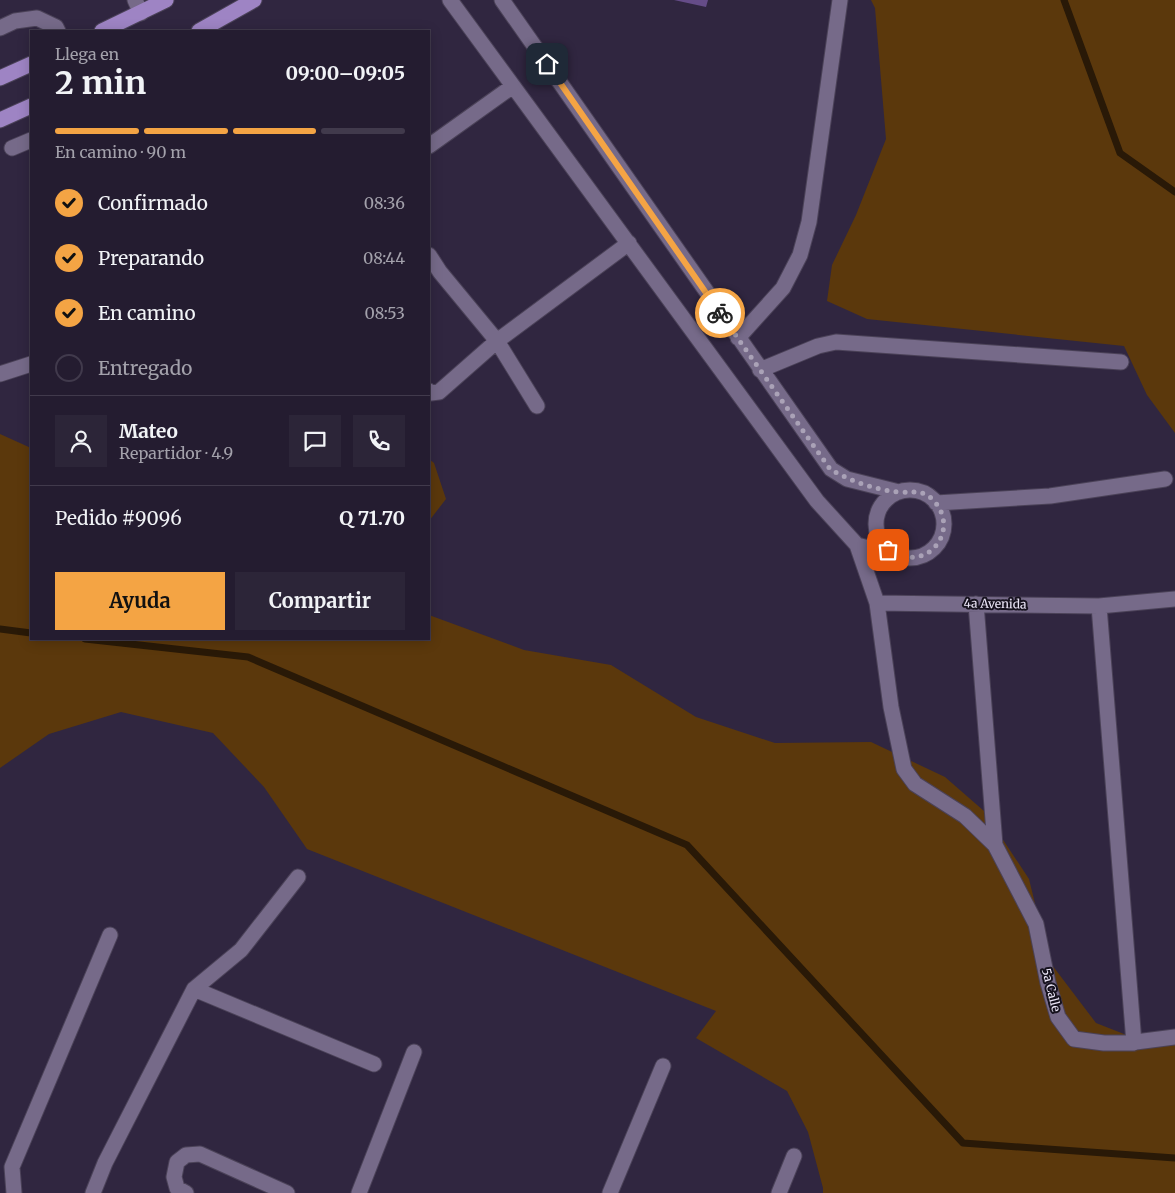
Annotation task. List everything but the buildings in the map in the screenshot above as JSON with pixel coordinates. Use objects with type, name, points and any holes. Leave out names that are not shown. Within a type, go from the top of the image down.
[{"type":"main road","points":[[103,30],[138,6],[166,0]]},
{"type":"main road","points":[[201,30],[254,0]]},
{"type":"main road","points":[[0,78],[30,64]]},
{"type":"main road","points":[[0,120],[30,106]]},
{"type":"street","points":[[450,0],[817,501],[857,545],[877,603]]},
{"type":"street","points":[[502,0],[830,469],[847,480],[900,492],[919,492],[929,496],[941,512],[944,522],[940,541],[925,555],[905,558],[857,545]]},
{"type":"street","points":[[738,338],[782,288],[800,255],[809,222],[840,0]]},
{"type":"street","points":[[0,28],[15,21],[37,18],[57,30]]},
{"type":"street","points":[[430,145],[513,86]]},
{"type":"street","points":[[12,148],[30,140]]},
{"type":"street","points":[[430,392],[439,392],[497,341],[629,244]]},
{"type":"street","points":[[430,257],[440,272],[497,341],[537,406]]},
{"type":"street","points":[[760,370],[818,346],[836,342],[1121,362]]},
{"type":"street","points":[[0,374],[30,364]]},
{"type":"street","points":[[936,503],[1050,496],[1165,480]]},
{"type":"street","points":[[895,555],[882,543],[876,527],[877,518],[884,503],[888,498],[900,492]]},
{"type":"street","name":"4a Avenida","points":[[877,603],[1099,606],[1175,599]]},
{"type":"street","name":"5a Calle","points":[[877,603],[892,707],[904,770],[915,784],[965,816],[995,845],[1036,924],[1048,983],[1058,1017],[1074,1039],[1104,1043],[1134,1043],[1175,1037]]},
{"type":"street","name":"5a Calle","points":[[976,604],[995,845]]},
{"type":"street","points":[[1099,606],[1134,1043]]},
{"type":"street","points":[[93,1193],[105,1163],[194,989],[241,950],[298,878]]},
{"type":"street","points":[[14,1193],[12,1167],[110,935]]},
{"type":"street","points":[[194,989],[374,1064]]},
{"type":"street","points":[[359,1193],[414,1052]]},
{"type":"street","points":[[610,1193],[663,1066]]},
{"type":"street","points":[[186,1193],[177,1188],[174,1177],[178,1162],[186,1155],[200,1154],[287,1193]]},
{"type":"street","points":[[779,1193],[794,1156]]},
{"type":"shaded area","points":[[871,0],[1175,0],[1175,433],[1147,395],[1124,346],[867,319],[827,301],[832,265],[856,215],[886,139],[875,8]]},
{"type":"shaded area","points":[[0,434],[30,448],[30,640],[430,640],[430,615],[524,650],[611,665],[696,717],[775,743],[871,742],[945,777],[984,811],[1029,879],[1049,961],[1096,1023],[1152,1045],[1175,1040],[1175,1193],[823,1193],[808,1132],[787,1091],[696,1038],[716,1011],[307,849],[264,787],[213,733],[121,712],[49,734],[0,768]]},
{"type":"shaded area","points":[[430,460],[434,463],[446,499],[430,520]]},
{"type":"waterway","points":[[1064,0],[1120,153],[1175,192]]},
{"type":"waterway","points":[[0,629],[30,633]]},
{"type":"waterway","points":[[94,640],[248,657],[687,845],[963,1143],[1175,1158]]},
{"type":"way so far","points":[[720,313],[830,469],[847,480],[870,486],[900,492],[919,492],[929,496],[936,503],[944,522],[940,541],[933,549],[925,555],[915,558],[905,558],[895,555],[888,550]]},
{"type":"route","points":[[547,64],[720,313]]}]
